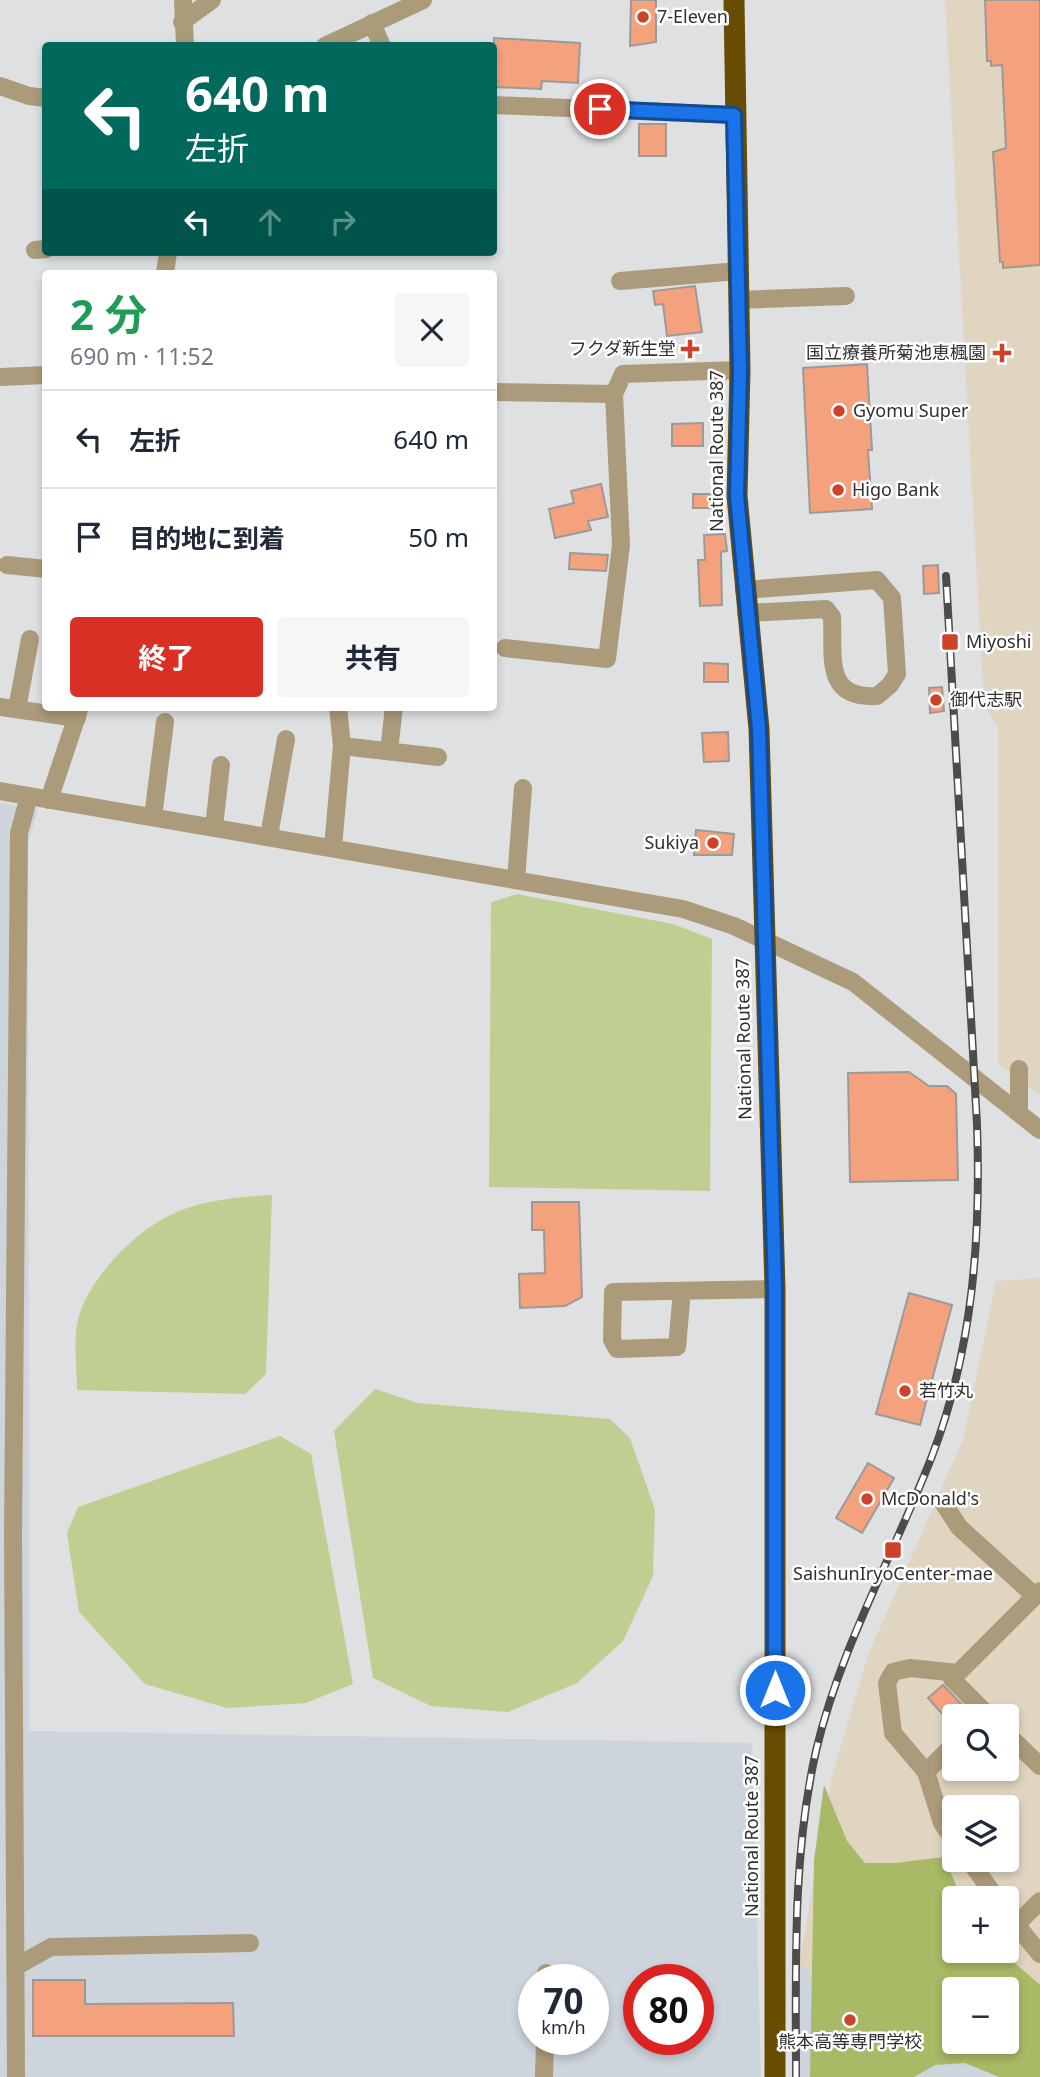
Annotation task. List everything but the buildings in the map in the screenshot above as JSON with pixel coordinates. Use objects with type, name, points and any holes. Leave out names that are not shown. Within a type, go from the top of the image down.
[{"type":"highway","name":"National Route 387","points":[[734,0],[740,370],[737,496],[759,729],[775,1289],[775,2077]]},
{"type":"street","points":[[183,0],[184,42]]},
{"type":"street","points":[[182,22],[212,0]]},
{"type":"street","points":[[333,42],[423,0]]},
{"type":"street","points":[[372,23],[380,42]]},
{"type":"street","points":[[0,86],[42,98]]},
{"type":"street","points":[[497,105],[734,115]]},
{"type":"street","points":[[620,281],[738,271]]},
{"type":"street","points":[[738,300],[846,296]]},
{"type":"street","points":[[505,648],[607,659],[621,545],[614,394],[623,374],[740,370]]},
{"type":"street","points":[[0,377],[42,376]]},
{"type":"street","points":[[497,392],[614,394]]},
{"type":"street","points":[[7,565],[42,569]]},
{"type":"street","points":[[744,590],[877,580],[892,598],[897,674],[890,685],[877,696],[854,695],[843,690],[835,675],[832,617],[839,600],[856,582]]},
{"type":"street","points":[[746,613],[817,608],[826,609],[832,617]]},
{"type":"street","points":[[30,639],[9,708],[42,710]]},
{"type":"street","points":[[49,800],[79,712],[62,711]]},
{"type":"street","points":[[333,847],[342,746],[338,711]]},
{"type":"street","points":[[389,751],[394,711]]},
{"type":"street","points":[[153,817],[166,722]]},
{"type":"street","points":[[269,836],[286,739]]},
{"type":"street","points":[[342,746],[438,757]]},
{"type":"street","points":[[214,827],[221,765]]},
{"type":"street","points":[[516,880],[523,788]]},
{"type":"street","points":[[0,791],[683,909],[734,926],[853,982],[1040,1130]]},
{"type":"street","points":[[16,2077],[8,2047],[17,1966],[8,1887],[7,1537],[19,833],[29,796]]},
{"type":"street","points":[[1019,1069],[1019,1113]]},
{"type":"street","points":[[682,1291],[677,1347],[617,1349],[612,1340],[613,1292],[775,1289]]},
{"type":"street","points":[[944,1504],[959,1527],[1037,1594],[952,1679],[975,1704]]},
{"type":"street","points":[[942,1824],[926,1772],[893,1733],[887,1684],[893,1672],[910,1668],[958,1674]]},
{"type":"street","points":[[1019,1746],[1040,1766]]},
{"type":"street","points":[[926,1772],[942,1756]]},
{"type":"street","points":[[1019,1913],[1040,1900]]},
{"type":"street","points":[[1019,1928],[1040,1954]]},
{"type":"street","points":[[17,1966],[51,1947],[250,1943]]},
{"type":"street","points":[[544,2077],[545,2055]]},
{"type":"shaded area","name":"国立療養所菊池恵楓園","points":[[945,0],[1040,0],[1040,1095],[998,1063],[998,727],[984,706]]},
{"type":"shaded area","points":[[0,803],[38,810],[28,842],[29,1731],[752,1743],[761,2077],[0,2077]]},
{"type":"shaded area","points":[[1040,1278],[1040,2077],[1003,2077],[961,2054],[1019,2054],[1019,1977],[942,1977],[942,2043],[799,1964],[832,1776],[868,1655],[963,1440],[996,1281]]},
{"type":"shaded area","name":"熊本高等専門学校","points":[[799,1964],[942,2043],[942,2054],[961,2054],[1003,2077],[799,2077]]},
{"type":"green space","points":[[517,894],[673,924],[712,939],[710,1191],[489,1187],[491,902]]},
{"type":"green space","points":[[272,1195],[266,1374],[245,1394],[77,1390],[75,1346],[78,1320],[102,1273],[131,1242],[166,1217],[185,1209],[225,1199]]},
{"type":"green space","points":[[375,1389],[418,1403],[610,1419],[630,1438],[655,1510],[653,1576],[623,1641],[577,1683],[508,1712],[431,1706],[373,1678],[334,1431]]},
{"type":"green space","points":[[280,1436],[311,1454],[353,1684],[306,1703],[227,1708],[145,1684],[79,1612],[67,1533],[78,1507]]},
{"type":"green space","points":[[824,1785],[847,1841],[865,1863],[895,1863],[942,1857],[942,1872],[950,1872],[956,1886],[942,1886],[942,1963],[1015,1963],[1040,1985],[1040,2077],[999,2077],[965,2063],[935,2065],[914,2077],[810,2077],[814,1861]]},
{"type":"railway","points":[[796,2077],[799,1872],[808,1791],[816,1751],[826,1713],[853,1638],[917,1493],[946,1416],[957,1375],[971,1292],[977,1209],[977,1124],[946,576]]},
{"type":"place","name":"7-Eleven","points":[[643,17]]},
{"type":"place","name":"フクダ新生堂","points":[[690,349]]},
{"type":"place","name":"国立療養所菊池恵楓園","points":[[1002,353]]},
{"type":"place","name":"Gyomu Super","points":[[839,411]]},
{"type":"place","name":"Higo Bank","points":[[838,490]]},
{"type":"place","name":"Miyoshi","points":[[950,642]]},
{"type":"place","name":"御代志駅","points":[[936,700]]},
{"type":"place","name":"Sukiya","points":[[713,843]]},
{"type":"place","name":"若竹丸","points":[[905,1391]]},
{"type":"place","name":"McDonald's","points":[[867,1499]]},
{"type":"place","name":"SaishunIryoCenter-mae","points":[[893,1550]]},
{"type":"place","name":"熊本高等専門学校","points":[[850,2020]]},
{"type":"route","points":[[600,109],[734,115],[740,370],[737,496],[759,729],[775,1289],[775,1690]]}]
